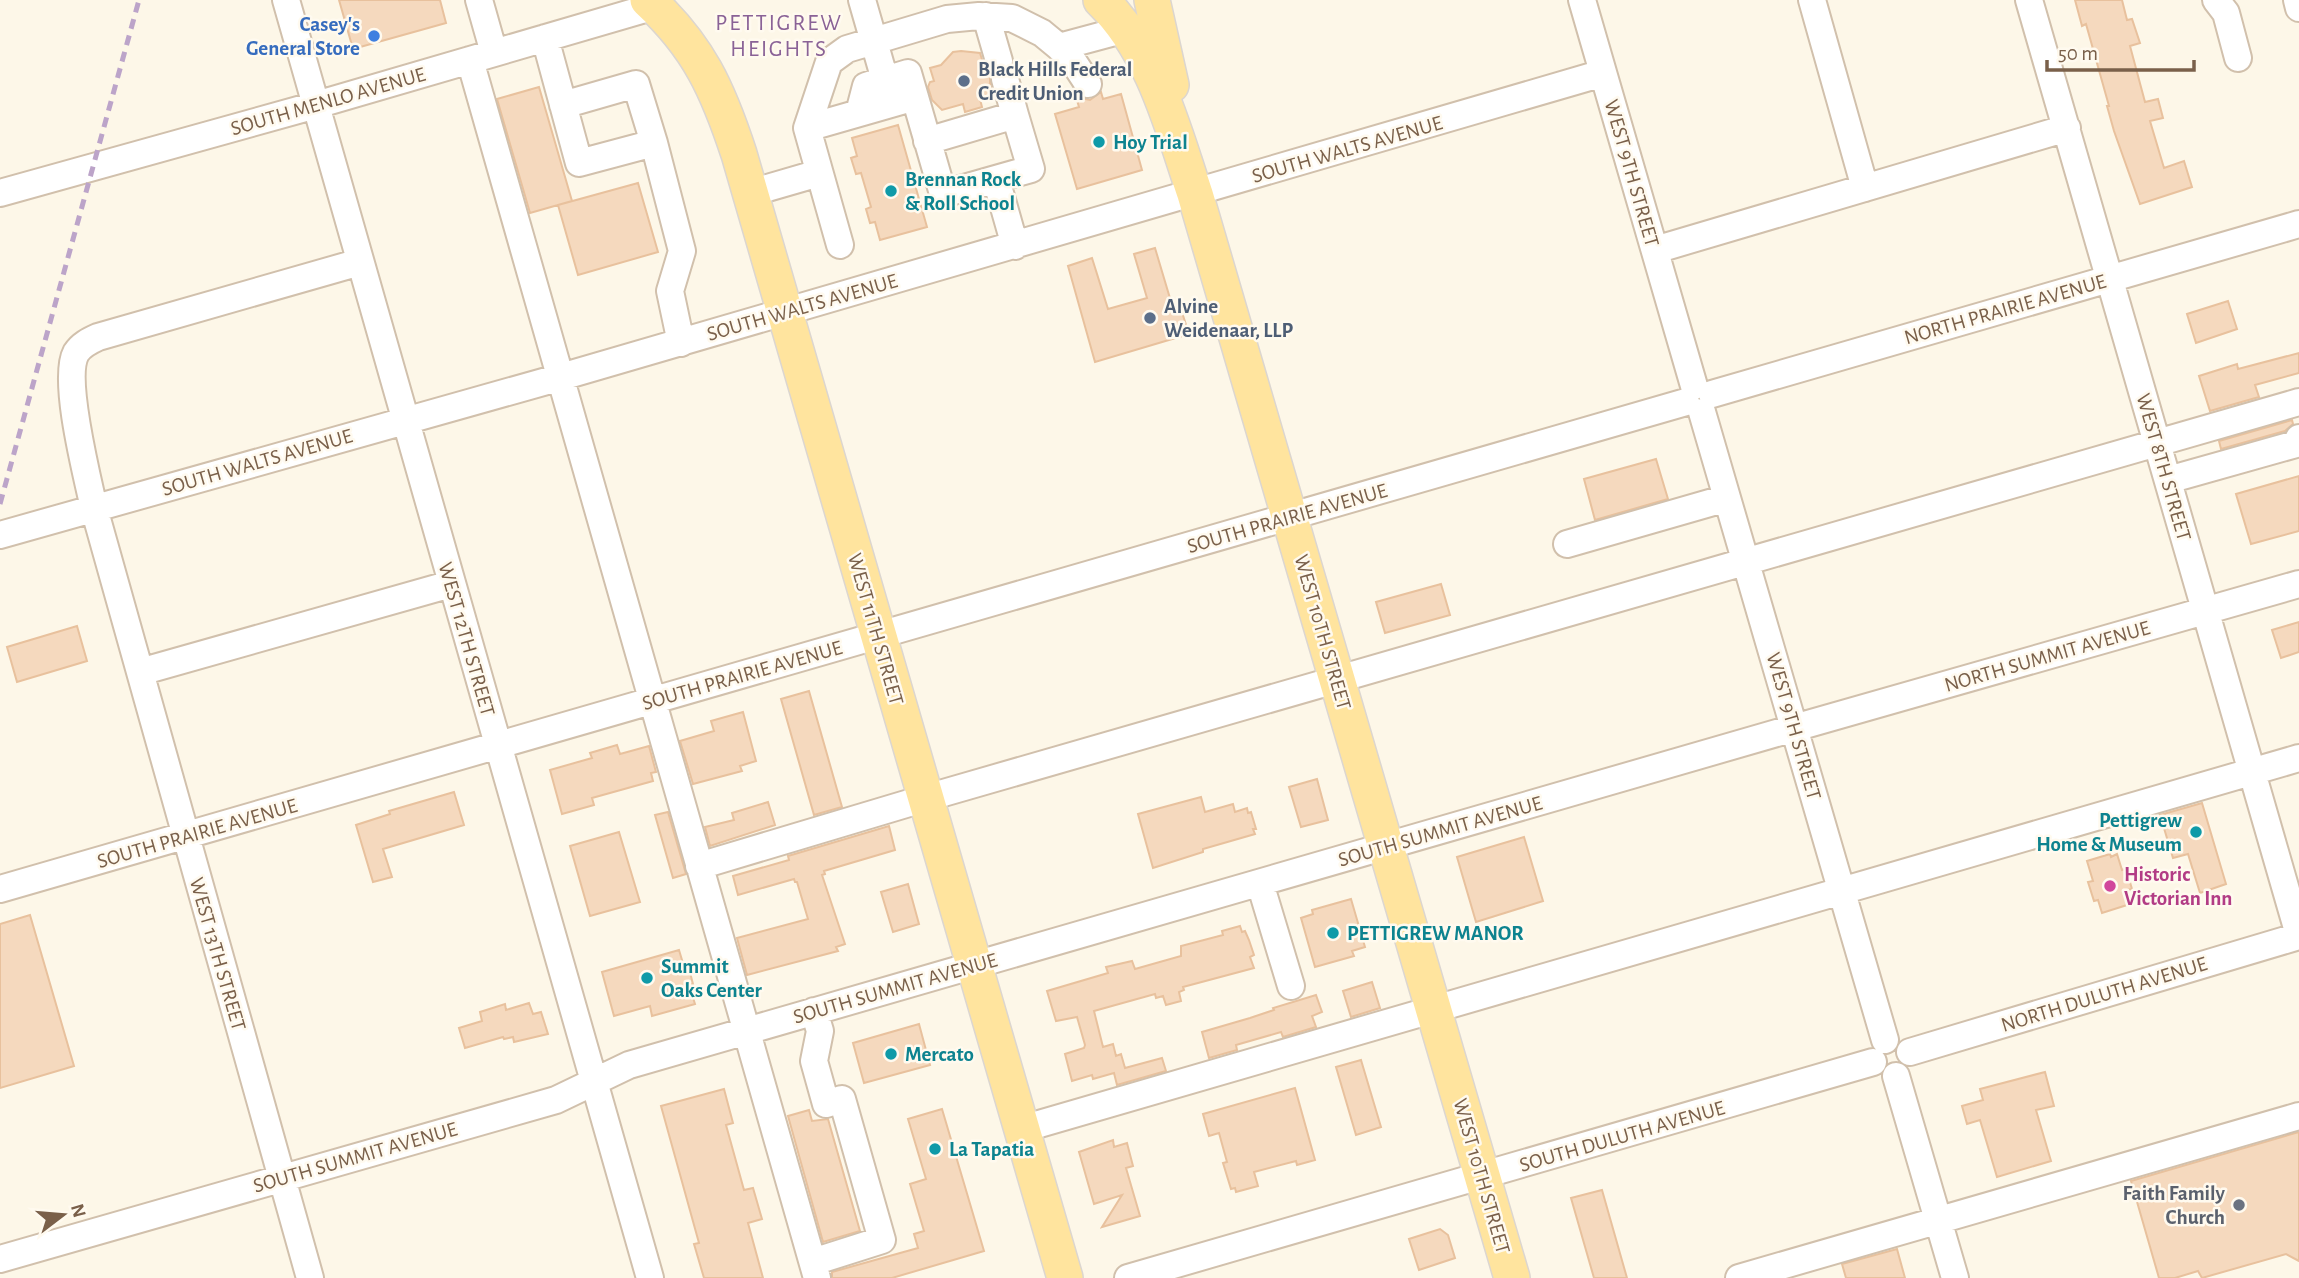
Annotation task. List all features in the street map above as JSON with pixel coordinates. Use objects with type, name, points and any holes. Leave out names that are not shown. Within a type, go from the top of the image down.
[{"type":"main road","name":"WEST 10TH STREET","points":[[1101,0],[1126,29],[1146,61],[1163,98],[1195,194],[1512,1278]]},
{"type":"main road","points":[[1152,0],[1195,194]]},
{"type":"main road","name":"WEST 11TH STREET","points":[[651,3],[678,30],[698,56],[726,114],[1065,1278]]},
{"type":"street","name":"WEST 12TH STREET","points":[[285,0],[650,1278]]},
{"type":"street","points":[[479,0],[482,56],[561,377],[815,1270],[882,1240],[842,1099],[826,1104],[814,1061],[820,1031],[814,1011]]},
{"type":"street","points":[[862,0],[885,80]]},
{"type":"street","name":"WEST 9TH STREET","points":[[1582,0],[1842,890],[1879,1051]]},
{"type":"street","points":[[1812,0],[1865,188]]},
{"type":"street","name":"WEST 8TH STREET","points":[[2029,0],[2299,935]]},
{"type":"street","points":[[2216,0],[2226,13],[2238,58]]},
{"type":"street","points":[[2297,0],[2299,8]]},
{"type":"street","name":"SOUTH MENLO AVENUE","points":[[0,193],[316,105],[545,38],[651,3]]},
{"type":"street","points":[[859,113],[866,86],[908,73],[943,194],[1031,169],[986,16]]},
{"type":"street","points":[[840,246],[807,128],[829,62],[847,49],[947,19],[986,16],[1012,18],[1042,33],[1059,47],[1073,61],[1088,84]]},
{"type":"street","points":[[1059,47],[1126,29]]},
{"type":"street","points":[[545,38],[579,163],[654,143]]},
{"type":"street","name":"SOUTH WALTS AVENUE","points":[[0,535],[681,343],[1603,74]]},
{"type":"street","points":[[563,105],[636,83],[682,251],[670,291],[681,343]]},
{"type":"street","points":[[807,128],[915,97]]},
{"type":"street","points":[[927,141],[1015,115]]},
{"type":"street","points":[[1655,250],[2067,128]]},
{"type":"street","points":[[750,193],[819,173]]},
{"type":"street","points":[[996,179],[1015,246]]},
{"type":"street","name":"NORTH PRAIRIE AVENUE","points":[[1698,398],[2299,224]]},
{"type":"street","name":"WEST 13TH STREET","points":[[310,1278],[94,508],[71,380],[72,363],[77,351],[85,343],[111,333],[360,262]]},
{"type":"street","name":"SOUTH PRAIRIE AVENUE","points":[[0,889],[1698,398]]},
{"type":"street","points":[[699,866],[2299,402]]},
{"type":"street","points":[[2168,480],[2296,444],[2299,438]]},
{"type":"street","points":[[1567,544],[1727,498]]},
{"type":"street","points":[[140,672],[451,584]]},
{"type":"street","name":"NORTH SUMMIT AVENUE","points":[[1794,728],[2299,584]]},
{"type":"street","name":"SOUTH SUMMIT AVENUE","points":[[0,1259],[556,1100],[629,1065],[1794,728]]},
{"type":"street","points":[[1022,1129],[2299,758]]},
{"type":"street","points":[[1260,883],[1291,986]]},
{"type":"street","name":"NORTH DULUTH AVENUE","points":[[1910,1052],[2299,935]]},
{"type":"street","points":[[1891,1039],[1903,1042],[1910,1052],[1910,1064],[1896,1076],[1885,1075],[1876,1068],[1879,1051],[1891,1039]]},
{"type":"street","name":"SOUTH DULUTH AVENUE","points":[[1128,1278],[1482,1176],[1879,1051]]},
{"type":"street","points":[[1896,1076],[1955,1278]]},
{"type":"street","points":[[1739,1278],[1816,1267],[1938,1221],[2299,1116]]},
{"type":"building","name":"Casey's General Store","points":[[339,0],[440,0],[446,23],[353,49]]},
{"type":"building","points":[[2075,0],[2122,0],[2127,20],[2132,19],[2140,43],[2130,46],[2145,102],[2158,99],[2163,118],[2150,121],[2164,168],[2184,161],[2192,187],[2140,204],[2114,131],[2086,24],[2082,26]]},
{"type":"building","name":"Black Hills Federal Credit Union","points":[[953,52],[980,53],[990,74],[993,96],[980,99],[982,107],[965,112],[963,104],[942,110],[932,100],[928,87],[930,82],[934,81],[930,68],[941,65]]},
{"type":"building","points":[[539,87],[572,201],[530,213],[497,99]]},
{"type":"building","name":"Hoy Trial","points":[[1101,92],[1103,99],[1121,94],[1142,170],[1077,189],[1055,114],[1079,107],[1076,97],[1090,100]]},
{"type":"building","name":"Brennan Rock & Roll School","points":[[898,125],[927,227],[880,240],[875,222],[870,223],[866,209],[871,207],[861,173],[856,174],[851,158],[857,156],[852,138]]},
{"type":"building","points":[[638,183],[658,252],[578,275],[558,205]]},
{"type":"building","points":[[1155,248],[1172,305],[1179,303],[1189,334],[1095,362],[1068,266],[1092,258],[1108,309],[1147,298],[1134,254]]},
{"type":"building","points":[[2228,301],[2237,329],[2196,343],[2187,314]]},
{"type":"building","points":[[2299,353],[2299,373],[2255,385],[2259,397],[2210,411],[2199,376],[2237,364],[2238,369]]},
{"type":"building","points":[[2292,420],[2293,424],[2285,431],[2221,449],[2219,441]]},
{"type":"building","points":[[1656,459],[1668,499],[1595,520],[1584,479]]},
{"type":"building","points":[[2299,476],[2299,531],[2251,544],[2236,494]]},
{"type":"building","points":[[1441,584],[1450,615],[1385,633],[1376,602]]},
{"type":"building","points":[[2299,622],[2299,652],[2281,658],[2272,630]]},
{"type":"building","points":[[77,626],[87,661],[17,682],[7,647]]},
{"type":"building","points":[[809,691],[842,807],[814,815],[781,699]]},
{"type":"building","points":[[743,712],[756,761],[740,766],[742,771],[693,784],[680,741],[714,731],[711,721]]},
{"type":"building","points":[[617,745],[620,754],[649,746],[656,772],[651,773],[653,781],[592,798],[594,805],[562,814],[550,770],[592,758],[590,753]]},
{"type":"building","points":[[1317,779],[1328,820],[1301,827],[1289,787]]},
{"type":"building","points":[[454,792],[464,825],[383,849],[392,877],[373,882],[356,825],[390,814],[389,811]]},
{"type":"building","points":[[1201,797],[1205,812],[1233,804],[1235,812],[1247,808],[1248,813],[1251,812],[1255,834],[1203,849],[1203,852],[1153,868],[1138,814]]},
{"type":"building","points":[[768,802],[775,825],[710,846],[705,827],[734,820],[732,813]]},
{"type":"building","points":[[2202,803],[2226,884],[2200,893],[2188,854],[2173,858],[2160,815]]},
{"type":"building","points":[[668,812],[686,874],[673,878],[655,815]]},
{"type":"building","points":[[889,826],[895,850],[824,871],[825,874],[822,875],[845,944],[836,947],[838,951],[747,975],[737,938],[808,919],[794,879],[738,895],[733,876],[789,860],[788,856]]},
{"type":"building","points":[[619,832],[640,902],[590,916],[570,846]]},
{"type":"building","points":[[1524,837],[1543,901],[1476,922],[1457,857]]},
{"type":"building","name":"Historic Victorian Inn","points":[[2110,854],[2111,857],[2117,854],[2122,870],[2126,869],[2132,889],[2127,890],[2127,905],[2102,913],[2098,900],[2094,901],[2088,882],[2093,881],[2087,861]]},
{"type":"building","points":[[908,884],[919,924],[893,932],[881,892]]},
{"type":"building","name":"PETTIGREW MANOR","points":[[1351,899],[1365,947],[1352,951],[1354,956],[1315,967],[1301,918],[1313,914],[1312,910]]},
{"type":"building","points":[[30,915],[74,1066],[0,1088],[0,924]]},
{"type":"building","points":[[1240,926],[1242,932],[1245,931],[1254,955],[1250,957],[1254,968],[1183,987],[1184,990],[1179,992],[1181,1001],[1166,1005],[1163,996],[1156,998],[1155,994],[1094,1011],[1103,1047],[1113,1044],[1116,1056],[1121,1054],[1125,1068],[1162,1058],[1166,1071],[1117,1085],[1114,1073],[1093,1079],[1092,1075],[1072,1081],[1065,1054],[1084,1048],[1085,1045],[1077,1017],[1056,1021],[1047,991],[1108,973],[1106,967],[1132,961],[1135,969],[1181,956],[1181,946],[1223,935],[1222,931]]},
{"type":"building","name":"Summit Oaks Center","points":[[679,950],[685,970],[689,969],[693,984],[689,985],[695,1004],[652,1016],[650,1006],[614,1016],[602,972]]},
{"type":"building","points":[[1372,982],[1380,1008],[1351,1017],[1343,991]]},
{"type":"building","points":[[1316,995],[1322,1012],[1312,1016],[1316,1027],[1283,1037],[1281,1032],[1236,1045],[1237,1050],[1209,1058],[1202,1032]]},
{"type":"building","points":[[529,1003],[533,1014],[541,1012],[548,1034],[514,1042],[513,1037],[503,1037],[465,1048],[459,1028],[482,1021],[480,1012],[505,1004],[506,1010]]},
{"type":"building","name":"Mercato","points":[[919,1024],[930,1065],[864,1083],[853,1043]]},
{"type":"building","points":[[1361,1060],[1381,1127],[1356,1135],[1336,1067]]},
{"type":"building","points":[[2045,1072],[2054,1106],[2036,1110],[2051,1161],[1997,1177],[1980,1120],[1967,1124],[1962,1106],[1983,1100],[1980,1089]]},
{"type":"building","points":[[1295,1088],[1315,1160],[1297,1165],[1296,1161],[1254,1172],[1258,1186],[1236,1192],[1235,1188],[1231,1189],[1223,1163],[1227,1162],[1219,1133],[1209,1136],[1203,1114]]},
{"type":"building","points":[[724,1089],[733,1123],[726,1125],[744,1190],[753,1188],[762,1219],[748,1223],[763,1278],[704,1278],[694,1244],[699,1243],[661,1106]]},
{"type":"building","points":[[942,1109],[984,1251],[892,1278],[832,1278],[832,1272],[918,1248],[914,1234],[924,1231],[910,1184],[926,1179],[908,1119]]},
{"type":"building","points":[[809,1110],[812,1121],[828,1119],[860,1231],[823,1242],[788,1116]]},
{"type":"building","points":[[2299,1132],[2299,1261],[2286,1254],[2202,1278],[2198,1271],[2175,1278],[2159,1278],[2131,1181]]},
{"type":"building","points":[[1113,1140],[1114,1147],[1127,1143],[1133,1166],[1126,1168],[1140,1216],[1102,1227],[1122,1195],[1094,1204],[1079,1152]]},
{"type":"building","points":[[1602,1190],[1627,1278],[1594,1278],[1571,1198]]},
{"type":"building","points":[[1440,1229],[1448,1235],[1455,1258],[1419,1270],[1409,1239]]},
{"type":"building","points":[[1897,1249],[1905,1278],[1846,1278],[1842,1264]]},
{"type":"railway","points":[[0,504],[139,0]]},
{"type":"place","name":"Casey's General Store","points":[[374,36]]},
{"type":"place","name":"Black Hills Federal Credit Union","points":[[964,81]]},
{"type":"place","name":"Hoy Trial","points":[[1099,142]]},
{"type":"place","name":"Brennan Rock & Roll School","points":[[891,191]]},
{"type":"place","name":"Alvine Weidenaar, LLP","points":[[1150,318]]},
{"type":"place","name":"Pettigrew Home & Museum","points":[[2196,832]]},
{"type":"place","name":"Historic Victorian Inn","points":[[2110,886]]},
{"type":"place","name":"PETTIGREW MANOR","points":[[1333,933]]},
{"type":"place","name":"Summit Oaks Center","points":[[647,978]]},
{"type":"place","name":"Mercato","points":[[891,1054]]},
{"type":"place","name":"La Tapatia","points":[[935,1149]]},
{"type":"place","name":"Faith Family Church","points":[[2239,1205]]},
{"type":"district","name":"PETTIGREW HEIGHTS","points":[[779,35]]}]
